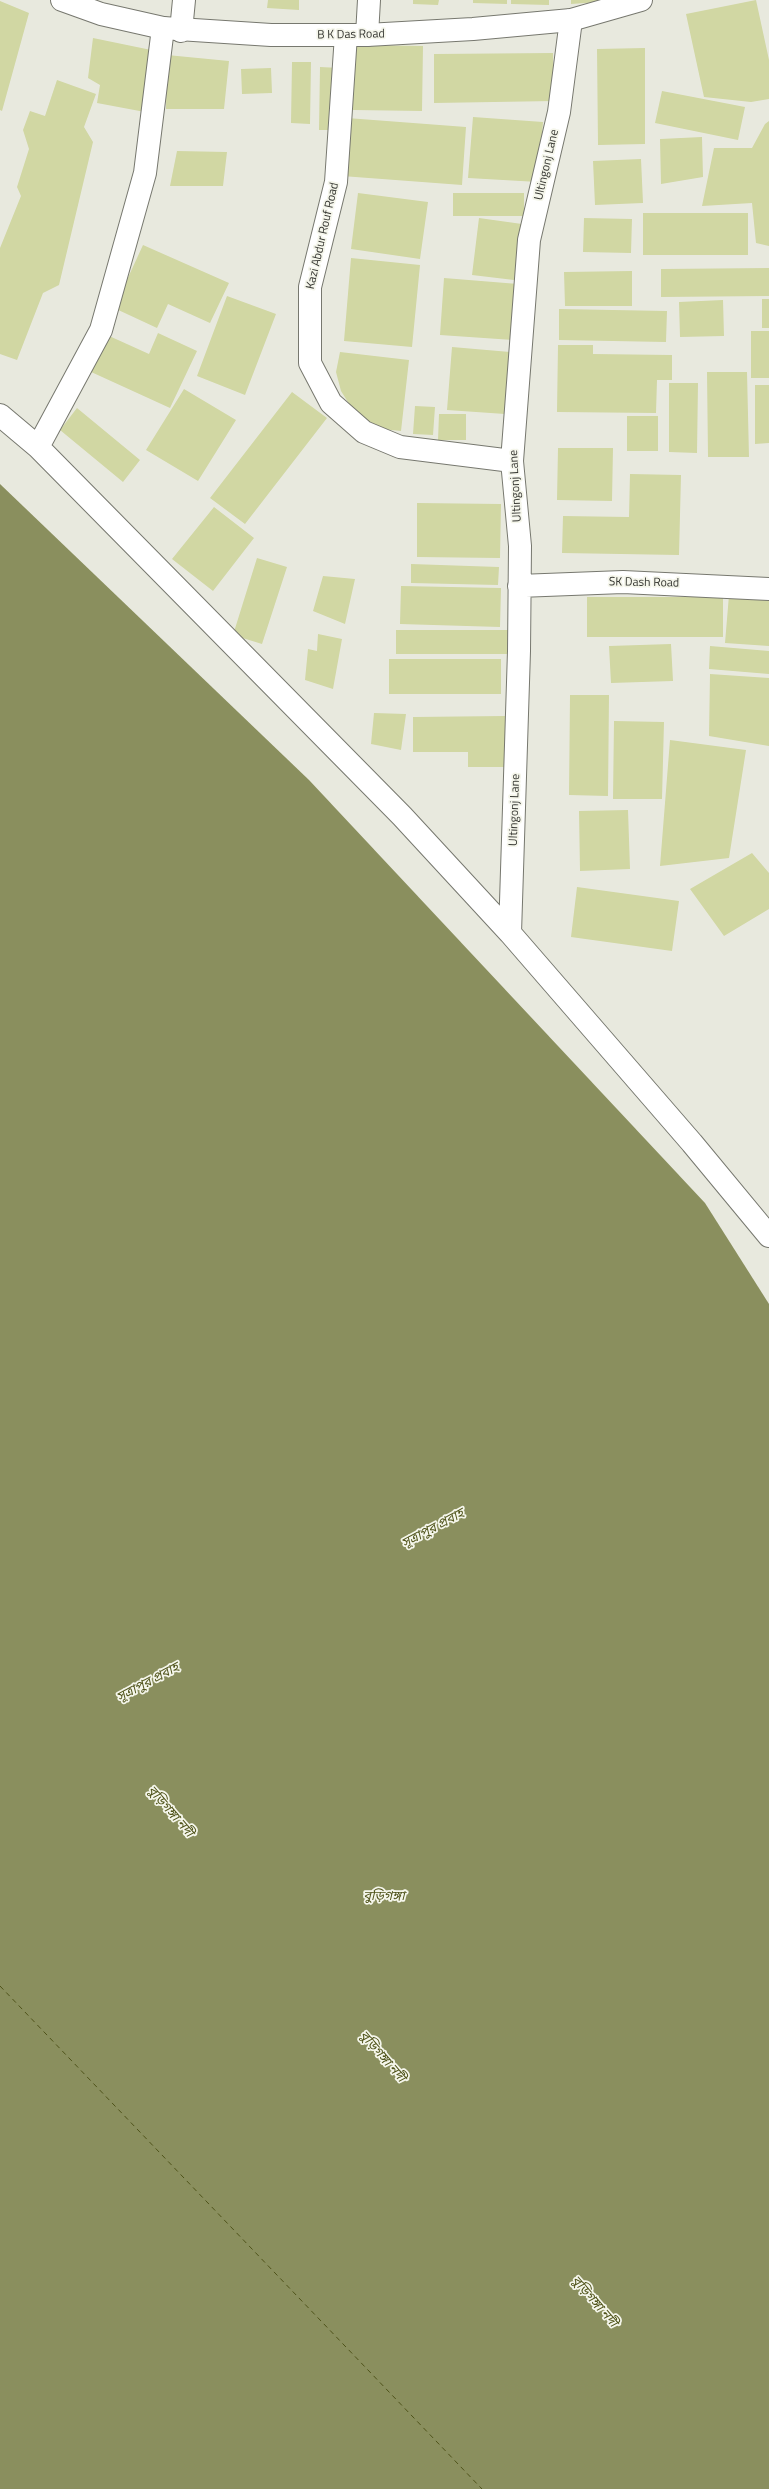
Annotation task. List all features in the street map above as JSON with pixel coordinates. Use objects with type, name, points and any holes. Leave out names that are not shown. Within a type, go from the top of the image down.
[{"type":"street","name":"B K Das Road","points":[[62,0],[101,14],[172,29],[271,35],[356,35],[472,30],[571,20],[641,0]]},
{"type":"street","points":[[38,447],[101,330],[145,173],[172,29],[184,0]]},
{"type":"street","name":"Kazi Abdur Rouf Road","points":[[369,0],[356,35],[336,182],[310,287],[310,363],[331,403],[364,432],[400,447],[512,461]]},
{"type":"street","name":"Ultingonj Lane","points":[[510,934],[520,651],[520,546],[512,461],[529,240],[559,112],[571,20]]},
{"type":"street","points":[[0,415],[38,447],[402,816],[510,934],[692,1143],[769,1236]]},
{"type":"street","name":"SK Dash Road","points":[[519,586],[623,582],[769,589]]},
{"type":"water","name":"বুড়িগঙ্গা","points":[[0,484],[309,780],[705,1203],[769,1304],[769,2489],[0,2489]]},
{"type":"building","points":[[268,0],[299,0],[299,10],[267,8]]},
{"type":"building","points":[[413,0],[439,0],[438,5],[413,4]]},
{"type":"building","points":[[473,0],[507,0],[507,4],[473,3]]},
{"type":"building","points":[[511,0],[549,0],[549,5],[511,4]]},
{"type":"building","points":[[571,0],[613,0],[613,1],[571,4]]},
{"type":"building","points":[[756,0],[769,60],[769,99],[751,102],[704,97],[686,14]]},
{"type":"building","points":[[0,1],[29,13],[2,111],[0,110]]},
{"type":"building","points":[[93,38],[156,51],[145,112],[97,103],[100,85],[88,78]]},
{"type":"building","points":[[353,45],[423,46],[422,111],[353,110]]},
{"type":"building","points":[[645,48],[645,144],[598,145],[597,49]]},
{"type":"building","points":[[553,53],[554,101],[434,103],[434,54]]},
{"type":"building","points":[[167,55],[229,61],[224,109],[166,109]]},
{"type":"building","points":[[292,62],[311,62],[310,124],[291,123]]},
{"type":"building","points":[[320,67],[340,68],[338,130],[319,130]]},
{"type":"building","points":[[271,68],[272,93],[242,94],[241,69]]},
{"type":"building","points":[[57,80],[96,94],[84,127],[93,142],[59,285],[43,293],[17,360],[0,354],[0,248],[21,196],[17,187],[29,149],[23,130],[30,111],[45,116]]},
{"type":"building","points":[[662,91],[745,107],[738,140],[655,123]]},
{"type":"building","points":[[473,117],[543,122],[538,182],[468,178]]},
{"type":"building","points":[[347,118],[466,127],[462,185],[342,176]]},
{"type":"building","points":[[769,121],[769,246],[756,243],[752,203],[702,206],[714,148],[752,148],[765,124]]},
{"type":"building","points":[[702,137],[703,177],[661,184],[660,139]]},
{"type":"building","points":[[177,151],[227,152],[223,186],[170,186]]},
{"type":"building","points":[[641,159],[643,203],[595,205],[593,161]]},
{"type":"building","points":[[358,193],[428,202],[420,259],[351,249]]},
{"type":"building","points":[[453,193],[524,193],[524,216],[453,216]]},
{"type":"building","points":[[643,213],[748,213],[748,255],[643,255]]},
{"type":"building","points":[[479,218],[522,224],[514,280],[472,275]]},
{"type":"building","points":[[584,218],[632,219],[631,253],[583,252]]},
{"type":"building","points":[[143,245],[229,283],[210,323],[168,304],[157,328],[114,308]]},
{"type":"building","points":[[351,258],[420,265],[412,347],[344,341]]},
{"type":"building","points":[[769,268],[769,296],[661,297],[661,269]]},
{"type":"building","points":[[632,271],[632,306],[565,306],[564,272]]},
{"type":"building","points":[[444,278],[518,284],[513,340],[440,335]]},
{"type":"building","points":[[227,296],[276,314],[245,395],[197,376]]},
{"type":"building","points":[[762,299],[769,299],[769,328],[762,328]]},
{"type":"building","points":[[723,300],[724,336],[680,337],[679,302]]},
{"type":"building","points":[[559,309],[667,311],[666,342],[559,340]]},
{"type":"building","points":[[751,331],[769,331],[769,378],[751,378]]},
{"type":"building","points":[[158,333],[197,351],[170,408],[89,371],[107,335],[149,354]]},
{"type":"building","points":[[558,345],[593,345],[593,354],[672,355],[672,380],[657,380],[656,413],[557,412]]},
{"type":"building","points":[[452,347],[510,352],[505,414],[447,410]]},
{"type":"building","points":[[340,352],[409,360],[401,431],[373,428],[351,407],[341,391],[336,372]]},
{"type":"building","points":[[707,372],[747,372],[749,457],[708,457]]},
{"type":"building","points":[[669,383],[698,383],[697,453],[669,452]]},
{"type":"building","points":[[755,385],[769,385],[769,443],[755,444]]},
{"type":"building","points":[[184,389],[236,420],[198,481],[146,450]]},
{"type":"building","points":[[292,392],[327,418],[245,524],[210,498]]},
{"type":"building","points":[[415,406],[435,407],[433,435],[413,434]]},
{"type":"building","points":[[77,408],[140,460],[123,482],[60,430]]},
{"type":"building","points":[[439,414],[466,414],[466,440],[438,440]]},
{"type":"building","points":[[627,416],[658,416],[658,451],[627,451]]},
{"type":"building","points":[[558,448],[613,448],[612,501],[557,500]]},
{"type":"building","points":[[630,474],[681,475],[679,555],[562,553],[563,516],[629,517]]},
{"type":"building","points":[[417,503],[501,504],[500,558],[417,557]]},
{"type":"building","points":[[214,507],[254,538],[213,591],[172,559]]},
{"type":"building","points":[[257,558],[287,567],[262,644],[233,635]]},
{"type":"building","points":[[411,564],[499,567],[498,585],[411,583]]},
{"type":"building","points":[[323,576],[355,579],[345,624],[313,611]]},
{"type":"building","points":[[401,586],[501,588],[500,627],[400,624]]},
{"type":"building","points":[[729,595],[769,599],[769,646],[725,643]]},
{"type":"building","points":[[587,597],[723,597],[723,637],[587,637]]},
{"type":"building","points":[[396,630],[511,630],[511,654],[396,654]]},
{"type":"building","points":[[318,634],[342,639],[333,689],[305,680],[308,649],[317,651]]},
{"type":"building","points":[[671,644],[673,681],[611,683],[609,646]]},
{"type":"building","points":[[710,646],[769,651],[769,674],[709,669]]},
{"type":"building","points":[[389,659],[501,659],[501,694],[389,694]]},
{"type":"building","points":[[710,674],[769,678],[769,746],[709,736]]},
{"type":"building","points":[[570,695],[609,695],[608,796],[569,795]]},
{"type":"building","points":[[374,713],[406,714],[401,750],[371,744]]},
{"type":"building","points":[[505,716],[505,767],[468,767],[468,752],[413,752],[413,717]]},
{"type":"building","points":[[614,721],[664,722],[662,799],[613,799]]},
{"type":"building","points":[[670,740],[746,750],[729,858],[660,866]]},
{"type":"building","points":[[628,810],[630,869],[580,871],[579,811]]},
{"type":"building","points":[[752,853],[769,873],[769,909],[724,936],[690,889]]},
{"type":"building","points":[[577,887],[679,901],[672,951],[571,937]]},
{"type":"ferry route","points":[[0,1986],[482,2489]]},
{"type":"water label","name":"সূত্রাপুর প্রবাহ","points":[[433,1529]]},
{"type":"water label","name":"সূত্রাপুর প্রবাহ","points":[[148,1683]]},
{"type":"water label","name":"বুড়িগঙ্গা নদী","points":[[170,1812]]},
{"type":"water label","name":"বুড়িগঙ্গা নদী","points":[[382,2057]]},
{"type":"water label","name":"বুড়িগঙ্গা নদী","points":[[594,2302]]}]
